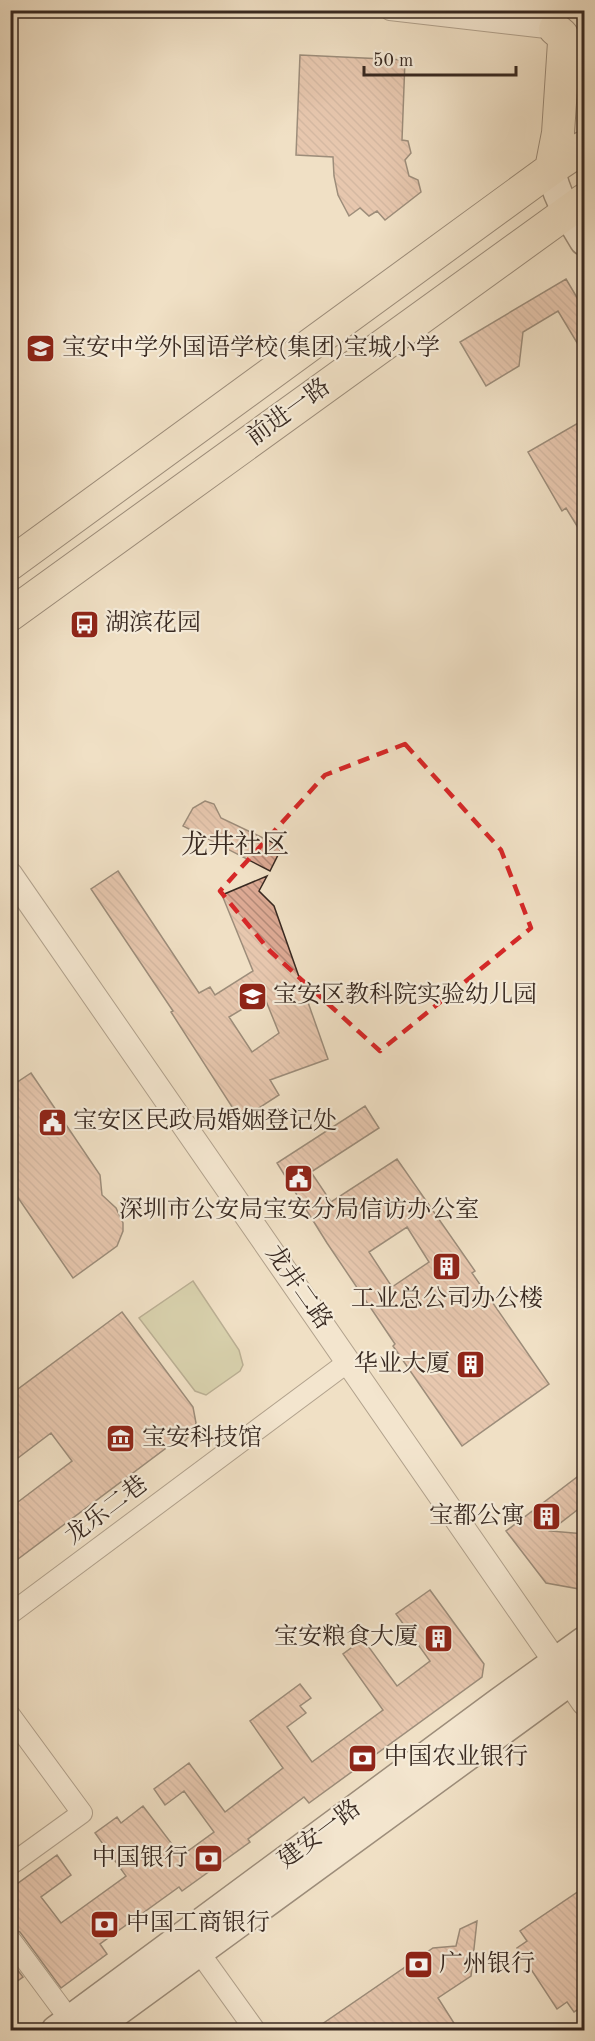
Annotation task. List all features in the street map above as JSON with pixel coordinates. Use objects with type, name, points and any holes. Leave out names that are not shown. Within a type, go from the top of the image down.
[{"type":"main road","points":[[570,31],[562,35],[564,42],[558,133],[551,169],[553,183],[576,206],[585,241]]},
{"type":"main road","name":"前进一路","points":[[10,564],[551,169],[585,147]]},
{"type":"main road","name":"前进一路","points":[[10,615],[576,206]]},
{"type":"main road","name":"建安一路","points":[[73,2027],[199,1952],[574,1679],[585,1641]]},
{"type":"main road","name":"建安一路","points":[[73,2027],[574,1679]]},
{"type":"street","points":[[390,10],[570,31]]},
{"type":"street","name":"龙井二路","points":[[10,874],[348,1362],[574,1679]]},
{"type":"street","name":"龙乐二巷","points":[[10,1614],[348,1362]]},
{"type":"street","points":[[10,1715],[82,1813],[10,1865]]},
{"type":"street","points":[[10,1938],[73,2027]]},
{"type":"street","points":[[199,1952],[255,2031]]},
{"type":"highlighted area","points":[[405,744],[501,850],[531,928],[380,1051],[270,951],[220,891],[325,775]]},
{"type":"green space","points":[[193,1281],[239,1350],[243,1365],[240,1371],[206,1395],[195,1391],[139,1318]]},
{"type":"building","points":[[300,55],[405,60],[402,140],[408,141],[411,153],[405,160],[409,176],[418,180],[421,192],[385,220],[377,211],[369,216],[360,208],[349,216],[338,195],[333,157],[296,155]]},
{"type":"building","points":[[566,279],[585,311],[585,356],[558,311],[523,332],[519,366],[486,386],[460,342]]},
{"type":"building","points":[[585,419],[585,539],[566,508],[562,511],[528,452]]},
{"type":"building","points":[[205,801],[214,804],[221,818],[282,847],[270,871],[183,826],[193,808]]},
{"type":"building","points":[[118,871],[199,993],[210,987],[215,995],[253,971],[222,895],[267,876],[259,891],[274,906],[328,1059],[270,1080],[279,1095],[248,1115],[234,1110],[171,1012],[173,1011],[91,889]],"holes":[[[264,996],[279,1033],[252,1052],[229,1017]]]},
{"type":"building","points":[[31,1073],[100,1175],[102,1195],[116,1208],[123,1223],[123,1231],[117,1246],[73,1278],[10,1186],[10,1087]]},
{"type":"building","points":[[365,1106],[379,1128],[311,1172],[331,1202],[397,1159],[475,1271],[472,1273],[549,1384],[462,1446],[393,1346],[395,1344],[327,1243],[277,1163]],"holes":[[[407,1227],[429,1262],[392,1287],[369,1252]]]},
{"type":"building","name":"宝安科技馆","points":[[122,1312],[193,1407],[196,1423],[194,1430],[184,1442],[169,1446],[10,1565],[10,1508],[72,1461],[51,1433],[10,1464],[10,1395]]},
{"type":"building","name":"宝都公寓","points":[[585,1471],[585,1504],[550,1531],[585,1534],[585,1590],[546,1583],[506,1531]]},
{"type":"building","points":[[430,1590],[484,1664],[482,1677],[309,1803],[304,1797],[248,1839],[250,1842],[182,1891],[179,1887],[100,1944],[107,1954],[61,1988],[20,1932],[10,1927],[10,1889],[57,1855],[71,1875],[41,1897],[61,1923],[126,1876],[95,1833],[117,1817],[121,1823],[143,1806],[181,1856],[214,1832],[184,1791],[165,1805],[154,1789],[189,1763],[225,1812],[283,1768],[250,1721],[300,1684],[311,1698],[300,1706],[306,1713],[287,1727],[312,1762],[383,1710],[343,1654],[363,1639],[397,1686],[430,1661],[396,1614]]},
{"type":"building","points":[[585,1887],[585,2005],[574,2012],[567,2002],[557,2009],[517,1948],[527,1941],[520,1931]]},
{"type":"building","points":[[477,1921],[471,1976],[438,1998],[459,2031],[312,2031],[433,1948],[456,1946],[460,1929]]},
{"type":"building","points":[[10,1960],[23,1977],[10,1986]]},
{"type":"place","name":"宝安中学外国语学校(集团)宝城小学","points":[[41,349]]},
{"type":"place","name":"湖滨花园","points":[[84,624]]},
{"type":"place","name":"宝安区教科院实验幼儿园","points":[[252,996]]},
{"type":"place","name":"宝安区民政局婚姻登记处","points":[[52,1122]]},
{"type":"place","name":"深圳市公安局宝安分局信访办公室","points":[[299,1178]]},
{"type":"place","name":"工业总公司办公楼","points":[[447,1267]]},
{"type":"place","name":"华业大厦","points":[[471,1365]]},
{"type":"place","name":"宝安科技馆","points":[[121,1439]]},
{"type":"place","name":"宝都公寓","points":[[546,1517]]},
{"type":"place","name":"宝安粮食大厦","points":[[439,1638]]},
{"type":"place","name":"中国农业银行","points":[[363,1758]]},
{"type":"place","name":"中国银行","points":[[209,1859]]},
{"type":"place","name":"中国工商银行","points":[[105,1924]]},
{"type":"place","name":"广州银行","points":[[418,1965]]},
{"type":"district","name":"龙井社区","points":[[235,845]]}]
